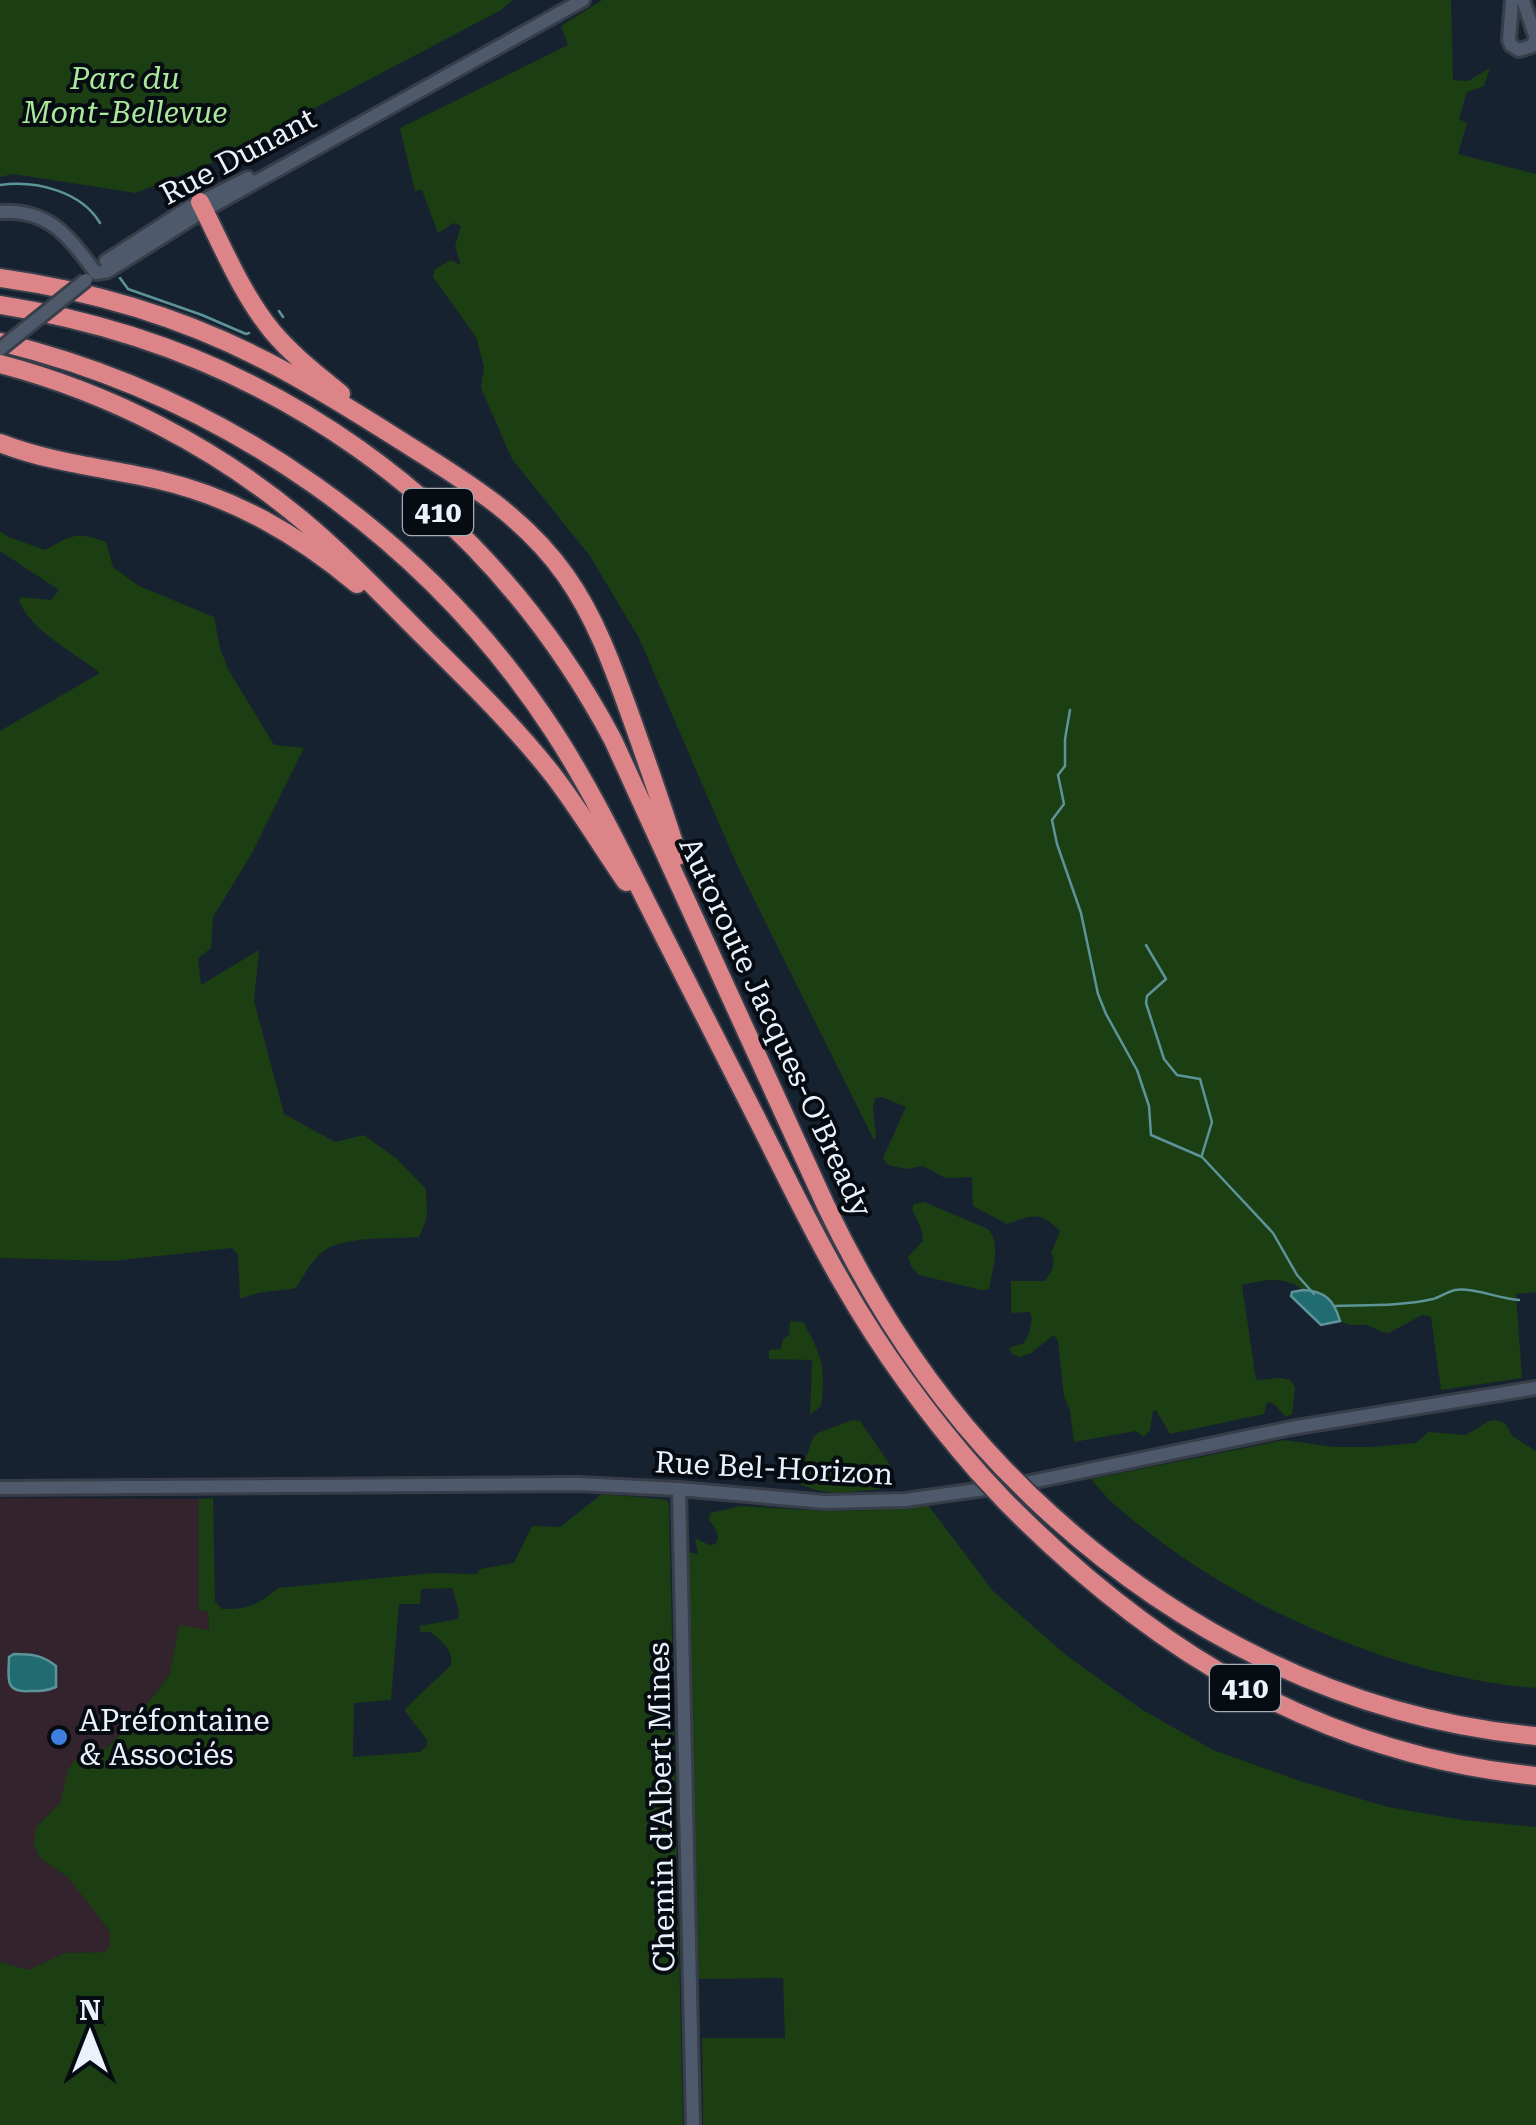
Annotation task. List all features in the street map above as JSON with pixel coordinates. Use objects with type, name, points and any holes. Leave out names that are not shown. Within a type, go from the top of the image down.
[{"type":"highway","points":[[202,206],[272,332],[379,427]]},
{"type":"highway","points":[[0,278],[98,297],[205,333],[267,362],[379,427],[511,515],[547,551],[596,626],[664,810],[698,924]]},
{"type":"highway","name":"Autoroute Jacques-O'Bready","points":[[0,305],[62,316],[172,348],[269,392],[374,459],[429,504],[513,589],[576,675],[621,756],[826,1206],[864,1280],[901,1340],[964,1425],[1031,1496],[1137,1585],[1195,1624],[1258,1658],[1322,1686],[1389,1708],[1536,1736]]},
{"type":"highway","name":"Autoroute Jacques-O'Bready","points":[[0,346],[106,374],[218,425],[309,480],[405,557],[479,633],[544,717],[590,792],[842,1283],[937,1423],[1004,1501],[1070,1564],[1124,1610],[1196,1659],[1256,1693],[1336,1729],[1387,1746],[1473,1767],[1536,1776]]},
{"type":"highway","points":[[0,364],[120,406],[181,437],[231,467],[324,539],[548,768],[664,936]]},
{"type":"highway","points":[[0,443],[184,486],[242,507],[320,555],[448,662]]},
{"type":"street","name":"Rue Dunant","points":[[0,346],[91,276],[108,271],[202,206],[583,0]]},
{"type":"street","points":[[1512,0],[1508,40],[1519,50],[1532,46],[1536,38],[1523,0]]},
{"type":"street","points":[[0,212],[27,213],[54,225],[70,238],[91,276]]},
{"type":"street","name":"Rue Bel-Horizon","points":[[0,1488],[578,1484],[824,1502],[905,1500],[1021,1484],[1291,1428],[1536,1388]]},
{"type":"street","name":"Chemin d'Albert Mines","points":[[679,1489],[693,2125]]},
{"type":"shaded area","points":[[1303,1290],[1328,1298],[1340,1321],[1321,1325],[1291,1296],[1292,1292]]},
{"type":"shaded area","name":"APréfontaine & Associés","points":[[0,1498],[199,1499],[199,1609],[208,1612],[209,1631],[179,1626],[170,1673],[157,1692],[108,1747],[74,1761],[60,1803],[36,1827],[39,1857],[69,1877],[110,1932],[110,1946],[105,1952],[65,1953],[28,1970],[0,1962]]},
{"type":"shaded area","points":[[36,1656],[56,1666],[56,1687],[21,1691],[11,1686],[9,1657]]},
{"type":"green space","name":"Parc du Mont-Bellevue","points":[[0,0],[513,0],[501,10],[211,163],[136,193],[13,174],[0,177]]},
{"type":"green space","points":[[602,0],[1451,0],[1453,80],[1468,81],[1490,68],[1484,86],[1467,92],[1459,119],[1467,123],[1458,154],[1536,174],[1536,1292],[1516,1294],[1522,1378],[1441,1390],[1431,1317],[1422,1315],[1389,1333],[1367,1325],[1349,1325],[1340,1321],[1335,1308],[1323,1297],[1279,1280],[1242,1285],[1256,1380],[1280,1378],[1290,1380],[1295,1387],[1292,1414],[1286,1417],[1267,1402],[1264,1414],[1170,1434],[1156,1410],[1144,1437],[1136,1431],[1074,1442],[1054,1335],[1031,1353],[1020,1357],[1012,1354],[1009,1348],[1024,1343],[1032,1318],[1029,1312],[1011,1313],[1011,1281],[1045,1281],[1060,1231],[1047,1220],[1035,1217],[1007,1224],[973,1206],[972,1177],[945,1178],[923,1166],[907,1169],[888,1165],[883,1158],[906,1107],[875,1098],[874,1140],[737,865],[639,638],[590,556],[512,459],[481,388],[484,367],[476,337],[433,277],[434,270],[451,260],[461,265],[455,246],[461,226],[454,223],[438,233],[422,190],[415,191],[400,128],[568,45],[561,26]]},
{"type":"green space","points":[[0,531],[45,550],[74,536],[106,542],[113,567],[139,586],[214,617],[228,669],[274,745],[304,748],[252,853],[213,917],[211,948],[198,958],[201,985],[259,950],[254,1001],[284,1114],[335,1142],[364,1135],[397,1159],[426,1189],[427,1217],[419,1237],[357,1240],[334,1246],[316,1258],[296,1288],[240,1299],[238,1255],[232,1248],[113,1261],[0,1258],[0,731],[100,673],[43,632],[25,612],[21,597],[51,600],[59,590],[0,551]]},
{"type":"green space","points":[[924,1202],[988,1229],[995,1250],[989,1289],[919,1275],[911,1266],[908,1257],[923,1241],[912,1209],[914,1204]]},
{"type":"green space","points":[[790,1321],[803,1322],[821,1362],[821,1406],[810,1415],[812,1360],[769,1359],[769,1350],[781,1349],[783,1339],[789,1335]]},
{"type":"green space","points":[[852,1420],[860,1421],[895,1472],[884,1474],[880,1489],[835,1493],[796,1484],[813,1438]]},
{"type":"green space","points":[[1495,1420],[1505,1423],[1512,1436],[1536,1451],[1536,1688],[1434,1671],[1383,1656],[1281,1614],[1188,1561],[1125,1513],[1091,1479],[1284,1440],[1334,1447],[1416,1443],[1428,1432],[1466,1435]]},
{"type":"green space","points":[[602,1494],[668,1501],[683,2125],[0,2125],[0,1962],[28,1970],[65,1953],[105,1952],[110,1946],[110,1932],[69,1878],[39,1857],[34,1844],[36,1827],[60,1803],[74,1761],[108,1747],[157,1692],[170,1673],[179,1625],[209,1630],[208,1612],[199,1610],[199,1499],[213,1498],[215,1602],[222,1609],[252,1605],[278,1588],[433,1573],[477,1574],[480,1569],[514,1563],[532,1526],[560,1527]],"holes":[[[452,1588],[458,1619],[419,1626],[421,1632],[431,1632],[443,1643],[451,1659],[451,1665],[405,1711],[427,1740],[427,1746],[420,1752],[353,1757],[354,1703],[391,1700],[399,1604],[420,1604],[421,1589]]]},
{"type":"green space","points":[[928,1505],[993,1591],[1066,1655],[1141,1709],[1213,1750],[1388,1807],[1536,1827],[1536,2125],[703,2125],[702,2038],[785,2038],[783,1978],[698,1979],[688,1552],[698,1554],[695,1538],[716,1544],[718,1534],[709,1520],[710,1513],[741,1506],[825,1511]]},
{"type":"waterway","points":[[0,185],[28,184],[56,190],[81,203],[100,223]]},
{"type":"waterway","points":[[120,278],[128,289],[249,333]]},
{"type":"waterway","points":[[279,311],[283,317]]},
{"type":"waterway","points":[[1070,710],[1065,766],[1058,775],[1064,804],[1052,820],[1081,913],[1098,994],[1137,1070],[1149,1106],[1151,1135],[1202,1157],[1273,1233],[1297,1275],[1314,1294]]},
{"type":"waterway","points":[[1146,945],[1166,979],[1147,996],[1146,1003],[1164,1059],[1177,1075],[1200,1079],[1212,1122],[1202,1155]]},
{"type":"waterway","points":[[1335,1306],[1409,1303],[1462,1290],[1519,1300]]},
{"type":"place","name":"APréfontaine & Associés","points":[[59,1737]]}]
